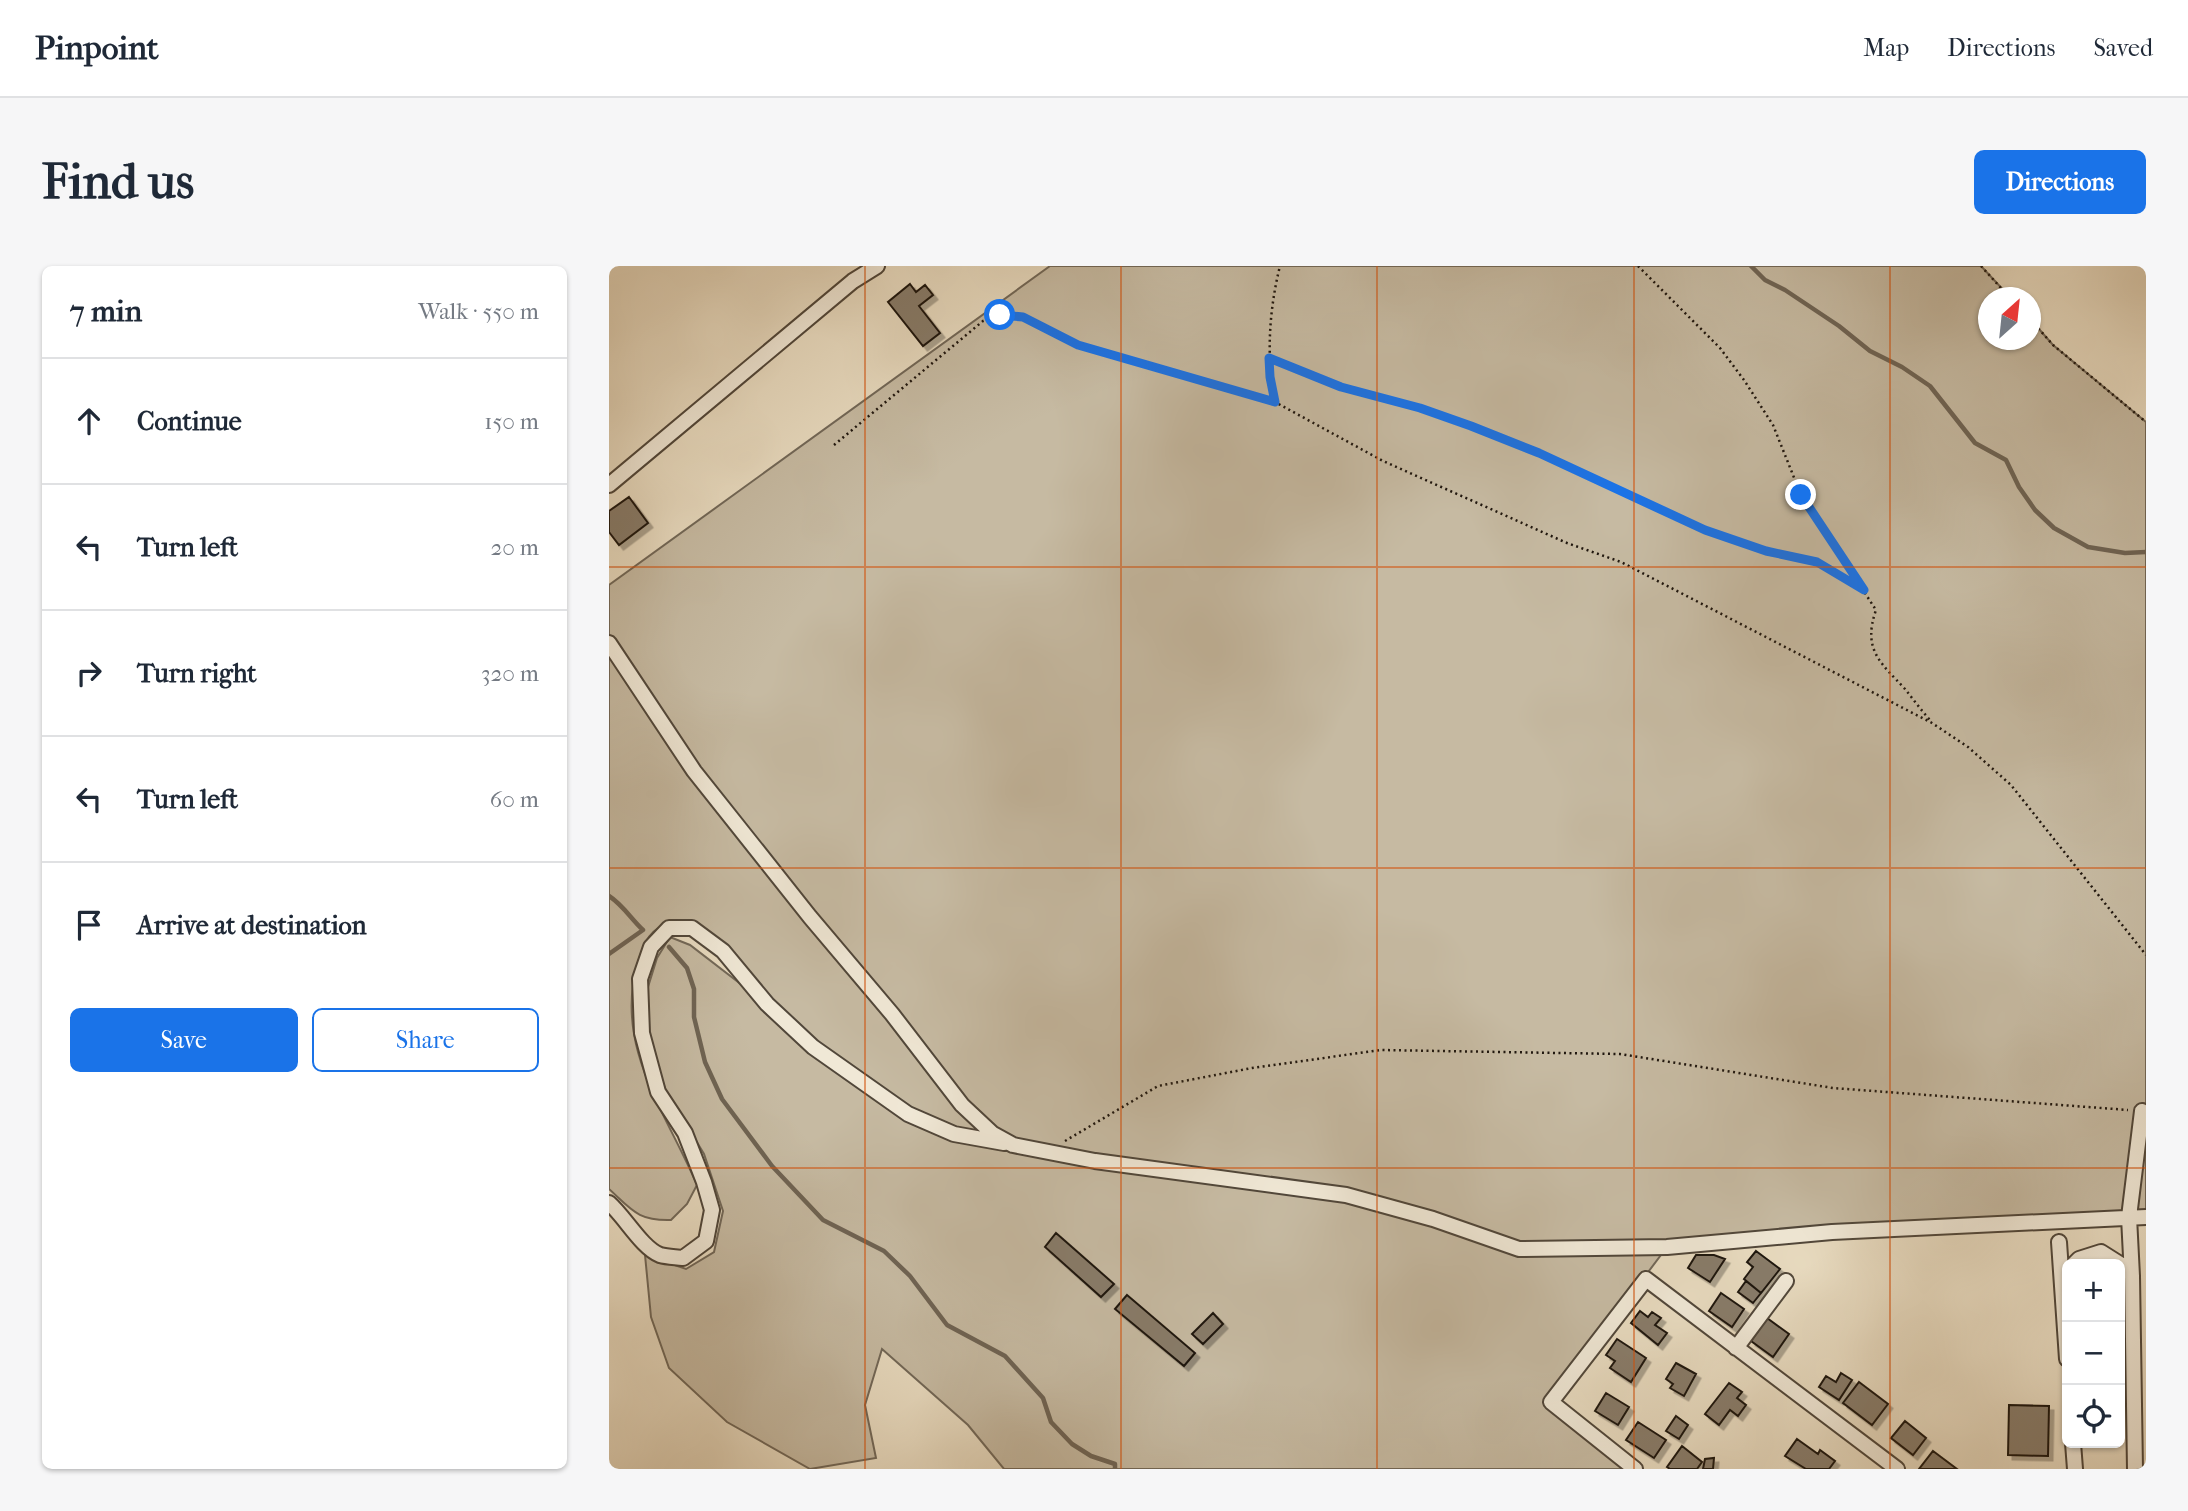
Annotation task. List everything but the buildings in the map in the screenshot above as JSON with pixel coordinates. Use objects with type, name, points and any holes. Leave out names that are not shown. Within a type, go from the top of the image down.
[{"type":"street","points":[[609,485],[853,281],[877,266]]},
{"type":"street","points":[[609,643],[694,771],[801,907],[963,1105],[985,1127],[1013,1145]]},
{"type":"street","points":[[609,1203],[644,1243],[659,1255],[683,1258],[706,1241],[712,1210],[704,1182],[685,1133],[658,1092],[642,1033],[640,979],[651,947],[669,928],[692,928],[723,951],[767,1004],[813,1047],[908,1114],[954,1133],[1095,1161],[1346,1195],[1433,1219],[1519,1249],[1667,1247],[1832,1232],[2146,1217]]},
{"type":"street","points":[[2135,1469],[2129,1217],[2142,1111]]},
{"type":"street","points":[[2059,1242],[2062,1261]]},
{"type":"street","points":[[2079,1259],[2101,1252],[2112,1259]]},
{"type":"street","points":[[2125,1269],[2132,1276]]},
{"type":"street","points":[[1635,1469],[1551,1402],[1646,1279],[1897,1469]]},
{"type":"street","points":[[1736,1348],[1786,1281]]},
{"type":"street","points":[[2073,1448],[2075,1469]]},
{"type":"path","points":[[1275,402],[1269,358],[1280,266]]},
{"type":"path","points":[[1638,266],[1720,348],[1773,425],[1801,495],[1876,610],[1871,624],[1872,642],[1880,664],[1904,688],[1932,723]]},
{"type":"path","points":[[1981,266],[2000,287]]},
{"type":"path","points":[[834,445],[983,321],[1000,315],[1023,317],[1078,345],[1275,402],[1383,461],[1567,543],[1621,562],[1932,723],[1968,747],[2011,785],[2146,955]]},
{"type":"path","points":[[2041,331],[2053,345],[2146,422]]},
{"type":"path","points":[[1269,358],[1341,387],[1420,408],[1471,426],[1551,458],[1705,530],[1766,551],[1817,562],[1864,590]]},
{"type":"path","points":[[1053,1142],[1067,1140],[1159,1086],[1252,1068],[1381,1050],[1620,1054],[1833,1088],[2142,1111]]},
{"type":"shaded area","points":[[1050,266],[1981,266],[2001,287],[1978,287],[1978,350],[2041,350],[2041,331],[2053,345],[2146,422],[2146,1217],[1667,1247],[1551,1401],[1635,1469],[1004,1469],[968,1425],[882,1349],[865,1405],[876,1458],[810,1469],[727,1422],[669,1368],[651,1317],[645,1255],[686,1269],[714,1252],[723,1211],[704,1154],[666,1091],[647,1036],[648,987],[657,958],[670,937],[690,945],[764,1002],[693,922],[656,929],[646,942],[638,962],[632,993],[632,1022],[647,1078],[697,1185],[687,1204],[671,1220],[651,1219],[636,1213],[609,1189],[609,585]]},
{"type":"waterway","points":[[1751,266],[1765,280],[1839,326],[1870,351],[1902,367],[1930,386],[1975,443],[2006,460],[2019,487],[2035,510],[2054,528],[2088,547],[2125,553],[2146,552]]},
{"type":"waterway","points":[[609,896],[643,930],[609,954]]},
{"type":"waterway","points":[[669,947],[687,968],[694,989],[694,1017],[705,1062],[722,1099],[772,1166],[823,1220],[884,1251],[910,1276],[947,1325],[1005,1356],[1043,1398],[1051,1422],[1072,1444],[1091,1456],[1115,1464],[1115,1469]]},
{"type":"route","points":[[1000,315],[1023,317],[1078,345],[1275,402],[1269,358],[1341,387],[1420,408],[1471,426],[1539,453],[1705,530],[1766,551],[1817,562],[1864,590],[1801,495]]}]
